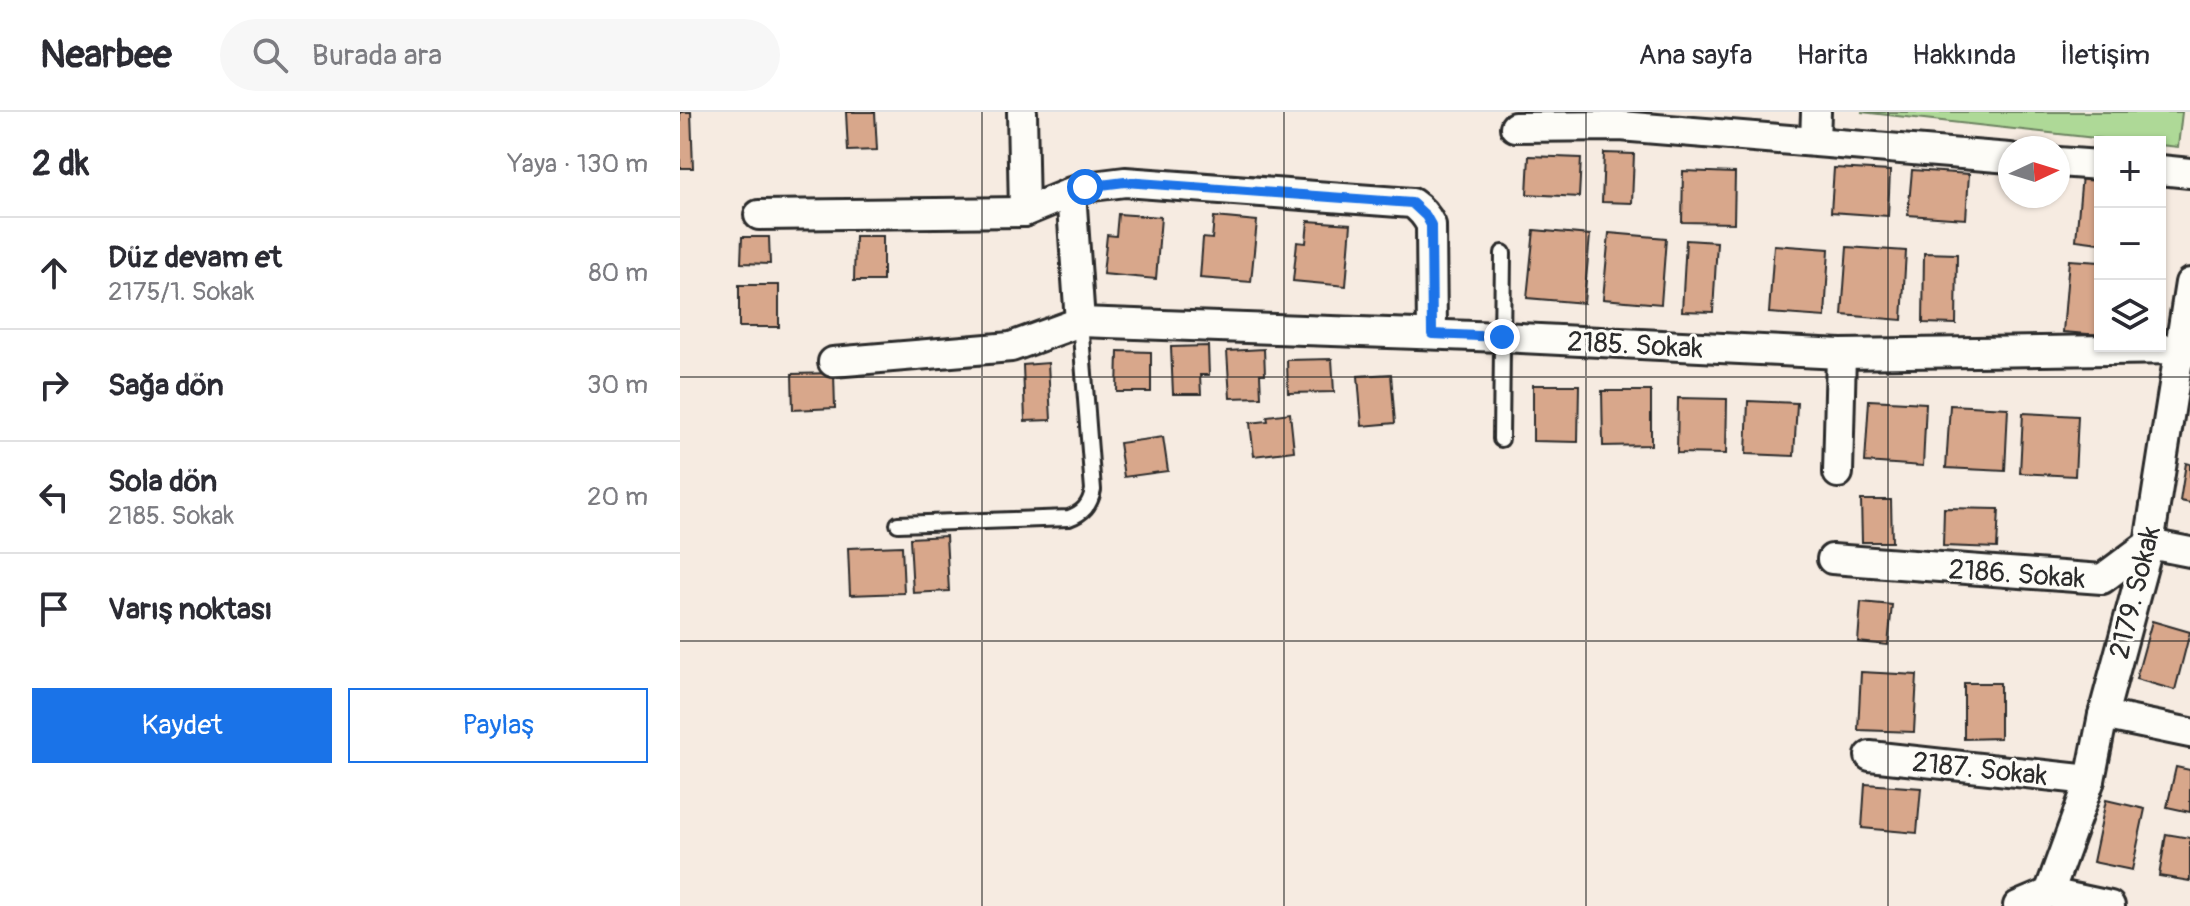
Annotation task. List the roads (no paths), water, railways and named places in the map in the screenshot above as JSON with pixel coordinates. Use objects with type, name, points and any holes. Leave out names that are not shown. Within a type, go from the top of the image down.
[{"type":"street","points":[[1022,112],[1024,212]]},
{"type":"street","points":[[1815,141],[1816,112]]},
{"type":"street","points":[[1515,127],[1620,119],[1815,141],[1998,157]]},
{"type":"street","points":[[2070,163],[2094,165]]},
{"type":"street","points":[[2166,171],[2190,173]]},
{"type":"street","points":[[759,215],[1024,212],[1071,192],[1099,184],[1125,182],[1412,203],[1431,225],[1432,334]]},
{"type":"street","points":[[833,362],[1011,347],[1080,322],[1071,192]]},
{"type":"street","name":"2179. Sokak","points":[[2049,893],[2090,780],[2103,715],[2149,544],[2184,350],[2190,283]]},
{"type":"street","name":"2185. Sokak","points":[[1080,322],[1432,334],[1841,354],[2184,350]]},
{"type":"street","points":[[1838,473],[1841,354]]},
{"type":"street","points":[[2149,544],[2190,552]]},
{"type":"street","name":"2186. Sokak","points":[[1832,559],[2102,579],[2149,544]]},
{"type":"street","points":[[2103,715],[2190,733]]},
{"type":"street","name":"2187. Sokak","points":[[1870,756],[2090,780]]},
{"type":"street","points":[[2018,906],[2049,893],[2110,906]]},
{"type":"lane","points":[[1501,439],[1503,253]]},
{"type":"lane","points":[[898,524],[1069,518],[1079,515],[1086,508],[1093,490],[1080,322]]}]
